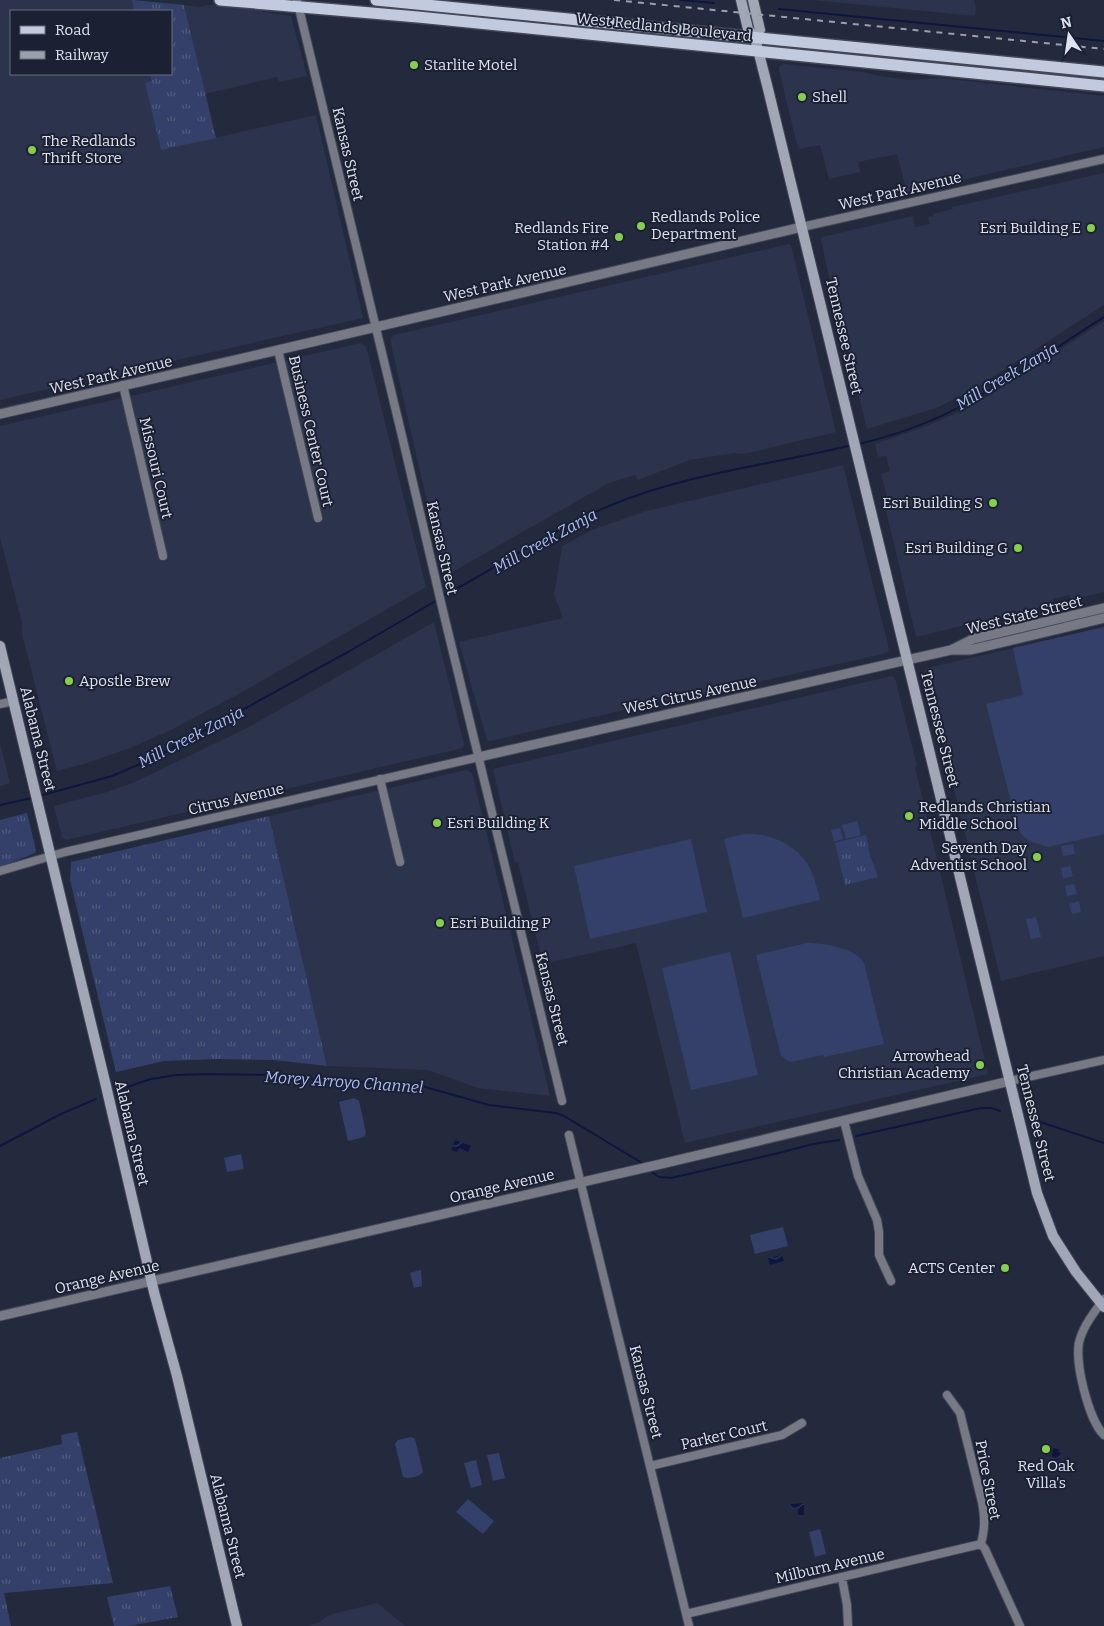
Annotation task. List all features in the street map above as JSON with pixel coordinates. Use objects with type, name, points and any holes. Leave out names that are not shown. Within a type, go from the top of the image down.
[{"type":"main road","name":"West Redlands Boulevard","points":[[220,0],[297,3],[1104,86]]},
{"type":"main road","name":"West Redlands Boulevard","points":[[376,0],[1104,72]]},
{"type":"main road","name":"Tennessee Street","points":[[742,0],[748,29],[755,38],[759,52],[1037,1193],[1053,1236],[1076,1272],[1103,1303]]},
{"type":"main road","name":"Tennessee Street","points":[[753,0],[760,30],[755,38]]},
{"type":"main road","name":"Alabama Street","points":[[0,646],[237,1626]]},
{"type":"street","name":"Kansas Street","points":[[297,3],[562,1101]]},
{"type":"street","name":"West Park Avenue","points":[[0,414],[802,227],[1104,159]]},
{"type":"street","name":"Business Center Court","points":[[278,350],[318,518]]},
{"type":"street","name":"Missouri Court","points":[[123,386],[163,556]]},
{"type":"street","name":"West State Street","points":[[951,650],[973,639],[1104,608]]},
{"type":"street","name":"West State Street","points":[[908,660],[951,650],[970,650],[1104,618]]},
{"type":"street","name":"West Citrus Avenue","points":[[479,757],[908,660]]},
{"type":"street","points":[[0,704],[14,701]]},
{"type":"street","name":"Citrus Avenue","points":[[0,871],[50,856],[479,757]]},
{"type":"street","points":[[380,779],[400,862]]},
{"type":"street","points":[[1010,1081],[1104,1060]]},
{"type":"street","name":"Orange Avenue","points":[[0,1316],[1010,1081]]},
{"type":"street","points":[[844,1121],[858,1176],[877,1220],[879,1255],[891,1281]]},
{"type":"street","name":"Kansas Street","points":[[569,1135],[689,1626]]},
{"type":"street","name":"Tennessee Street","points":[[1103,1303],[1080,1338],[1078,1348],[1082,1382],[1088,1406],[1093,1419],[1104,1435]]},
{"type":"street","name":"Price Street","points":[[947,1396],[960,1413],[983,1510],[985,1527],[981,1544]]},
{"type":"street","name":"Parker Court","points":[[650,1466],[782,1435],[802,1423]]},
{"type":"street","points":[[981,1544],[1020,1626]]},
{"type":"street","name":"Milburn Avenue","points":[[686,1614],[981,1544]]},
{"type":"street","points":[[842,1578],[847,1605],[848,1626]]},
{"type":"shaded area","points":[[0,0],[132,0],[134,10],[10,10],[10,75],[150,75],[151,81],[145,83],[161,150],[316,115],[363,318],[0,400]]},
{"type":"shaded area","points":[[813,0],[974,0],[976,9],[975,16]]},
{"type":"shaded area","points":[[184,5],[199,7],[209,5],[262,10],[262,12],[291,16],[307,76],[279,82],[277,77],[205,94]]},
{"type":"shaded area","points":[[783,64],[864,72],[878,76],[911,80],[939,78],[1104,96],[1104,147],[907,193],[897,154],[858,162],[860,172],[829,179],[820,145],[798,149],[779,70],[779,67]]},
{"type":"shaded area","points":[[1104,173],[1104,305],[973,390],[936,408],[867,429],[827,268],[822,237],[913,216],[915,227],[930,224],[928,217],[953,209],[952,207]]},
{"type":"shaded area","points":[[791,245],[836,432],[744,454],[734,453],[690,460],[638,480],[635,475],[609,483],[447,575],[428,506],[390,340],[394,335]]},
{"type":"shaded area","points":[[1104,321],[1104,592],[1071,600],[1069,595],[1053,599],[1054,604],[916,637],[884,502],[888,501],[881,474],[890,471],[886,456],[878,457],[875,444],[924,427],[964,410]]},
{"type":"shaded area","points":[[361,343],[366,346],[426,587],[237,695],[171,730],[130,748],[57,771],[0,538],[0,426]]},
{"type":"shaded area","points":[[843,465],[889,649],[887,653],[690,697],[689,695],[490,741],[487,740],[459,642],[563,618],[554,595],[562,546],[592,530],[646,511]]},
{"type":"shaded area","points":[[434,622],[464,745],[463,748],[66,840],[62,837],[54,806],[107,792],[137,781],[247,728]]},
{"type":"shaded area","name":"Seventh Day Adventist School","points":[[1104,627],[1104,956],[1001,981],[925,670]]},
{"type":"shaded area","points":[[892,676],[895,678],[917,766],[915,767],[988,1074],[685,1143],[636,943],[543,964],[518,862],[515,862],[493,769]]},
{"type":"shaded area","points":[[0,743],[10,783],[0,786]]},
{"type":"shaded area","points":[[466,770],[472,773],[550,1096],[478,1088],[428,1070],[327,1066],[269,816]]},
{"type":"shaded area","points":[[377,1603],[405,1626],[307,1626],[320,1622],[329,1615]]},
{"type":"green space","points":[[132,0],[184,5],[216,138],[161,150],[145,83],[151,81],[150,75],[172,75],[172,10],[134,10]]},
{"type":"green space","points":[[1104,627],[1104,834],[1048,847],[1030,841],[1018,829],[986,704],[1023,695],[1013,648]]},
{"type":"green space","points":[[27,813],[36,850],[35,853],[0,867],[0,820]]},
{"type":"green space","points":[[269,816],[327,1066],[274,1060],[218,1059],[164,1061],[116,1072],[70,880],[71,862]]},
{"type":"green space","points":[[857,821],[861,835],[846,839],[842,825]]},
{"type":"green space","points":[[840,828],[843,839],[834,842],[831,830]]},
{"type":"green space","points":[[744,834],[771,837],[795,850],[809,867],[820,900],[743,918],[724,839]]},
{"type":"green space","points":[[866,835],[870,855],[878,877],[845,885],[835,843]]},
{"type":"green space","points":[[691,839],[707,912],[590,939],[574,866]]},
{"type":"green space","points":[[1073,844],[1075,854],[1063,856],[1061,846]]},
{"type":"green space","points":[[1070,866],[1073,876],[1063,879],[1061,868]]},
{"type":"green space","points":[[1074,884],[1077,894],[1067,896],[1065,886]]},
{"type":"green space","points":[[1079,901],[1081,912],[1072,914],[1069,904]]},
{"type":"green space","points":[[1036,917],[1041,937],[1031,939],[1026,919]]},
{"type":"green space","points":[[807,943],[830,945],[847,950],[860,958],[864,963],[884,1044],[790,1062],[781,1056],[756,955]]},
{"type":"green space","points":[[730,952],[758,1075],[691,1090],[662,968]]},
{"type":"green space","points":[[354,1098],[359,1101],[366,1133],[364,1137],[348,1141],[339,1102]]},
{"type":"green space","points":[[241,1154],[244,1169],[227,1172],[224,1158]]},
{"type":"green space","points":[[783,1227],[788,1246],[755,1254],[750,1235]]},
{"type":"green space","points":[[421,1270],[422,1286],[414,1288],[410,1273]]},
{"type":"green space","points":[[77,1432],[113,1583],[4,1593],[11,1626],[0,1626],[0,1458],[62,1444],[61,1435]]},
{"type":"green space","points":[[411,1437],[415,1439],[423,1472],[411,1478],[405,1478],[403,1477],[395,1444],[398,1440]]},
{"type":"green space","points":[[499,1453],[505,1478],[493,1481],[487,1455]]},
{"type":"green space","points":[[476,1460],[482,1485],[471,1488],[464,1463]]},
{"type":"green space","points":[[468,1499],[494,1521],[483,1534],[456,1512]]},
{"type":"green space","points":[[820,1529],[826,1554],[815,1557],[809,1532]]},
{"type":"green space","points":[[170,1586],[178,1617],[129,1626],[114,1626],[107,1597]]},
{"type":"water","points":[[455,1140],[471,1146],[468,1152],[459,1148],[457,1152],[451,1150]]},
{"type":"water","points":[[782,1255],[784,1261],[770,1265],[768,1258]]},
{"type":"water","points":[[1053,1448],[1059,1449],[1058,1452],[1061,1453],[1056,1463],[1051,1461]]},
{"type":"water","points":[[804,1503],[804,1515],[798,1515],[798,1509],[791,1509],[791,1504]]},
{"type":"waterway","points":[[680,0],[714,3]]},
{"type":"waterway","points":[[779,9],[1104,41]]},
{"type":"waterway","name":"Mill Creek Zanja","points":[[859,444],[915,427],[956,409],[1004,382],[1104,317]]},
{"type":"waterway","name":"Mill Creek Zanja","points":[[443,596],[545,537],[609,506],[668,485],[699,477],[852,445]]},
{"type":"waterway","name":"Mill Creek Zanja","points":[[39,796],[112,776],[156,757],[348,652],[439,599]]},
{"type":"waterway","name":"Mill Creek Zanja","points":[[0,805],[32,798]]},
{"type":"waterway","name":"Morey Arroyo Channel","points":[[121,1089],[151,1079],[177,1075],[207,1074],[270,1075],[418,1085],[489,1105],[556,1113],[642,1163]]},
{"type":"waterway","name":"Morey Arroyo Channel","points":[[0,1146],[61,1114],[96,1099]]},
{"type":"waterway","name":"Morey Arroyo Channel","points":[[856,1136],[981,1108],[992,1108],[1000,1111]]},
{"type":"waterway","name":"Morey Arroyo Channel","points":[[1031,1119],[1104,1143]]},
{"type":"waterway","name":"Morey Arroyo Channel","points":[[653,1173],[659,1177],[671,1178],[813,1144],[839,1140]]},
{"type":"railway","points":[[614,0],[1104,49]]},
{"type":"place","name":"Starlite Motel","points":[[414,65]]},
{"type":"place","name":"Shell","points":[[802,97]]},
{"type":"place","name":"The Redlands Thrift Store","points":[[32,150]]},
{"type":"place","name":"Redlands Police Department","points":[[641,226]]},
{"type":"place","name":"Esri Building E","points":[[1091,228]]},
{"type":"place","name":"Redlands Fire Station #4","points":[[619,237]]},
{"type":"place","name":"Esri Building S","points":[[993,503]]},
{"type":"place","name":"Esri Building G","points":[[1018,548]]},
{"type":"place","name":"Apostle Brew","points":[[69,681]]},
{"type":"place","name":"Redlands Christian Middle School","points":[[909,816]]},
{"type":"place","name":"Esri Building K","points":[[437,823]]},
{"type":"place","name":"Seventh Day Adventist School","points":[[1037,857]]},
{"type":"place","name":"Esri Building P","points":[[440,923]]},
{"type":"place","name":"Arrowhead Christian Academy","points":[[980,1065]]},
{"type":"place","name":"ACTS Center","points":[[1005,1268]]},
{"type":"place","name":"Red Oak Villa's","points":[[1046,1449]]}]
